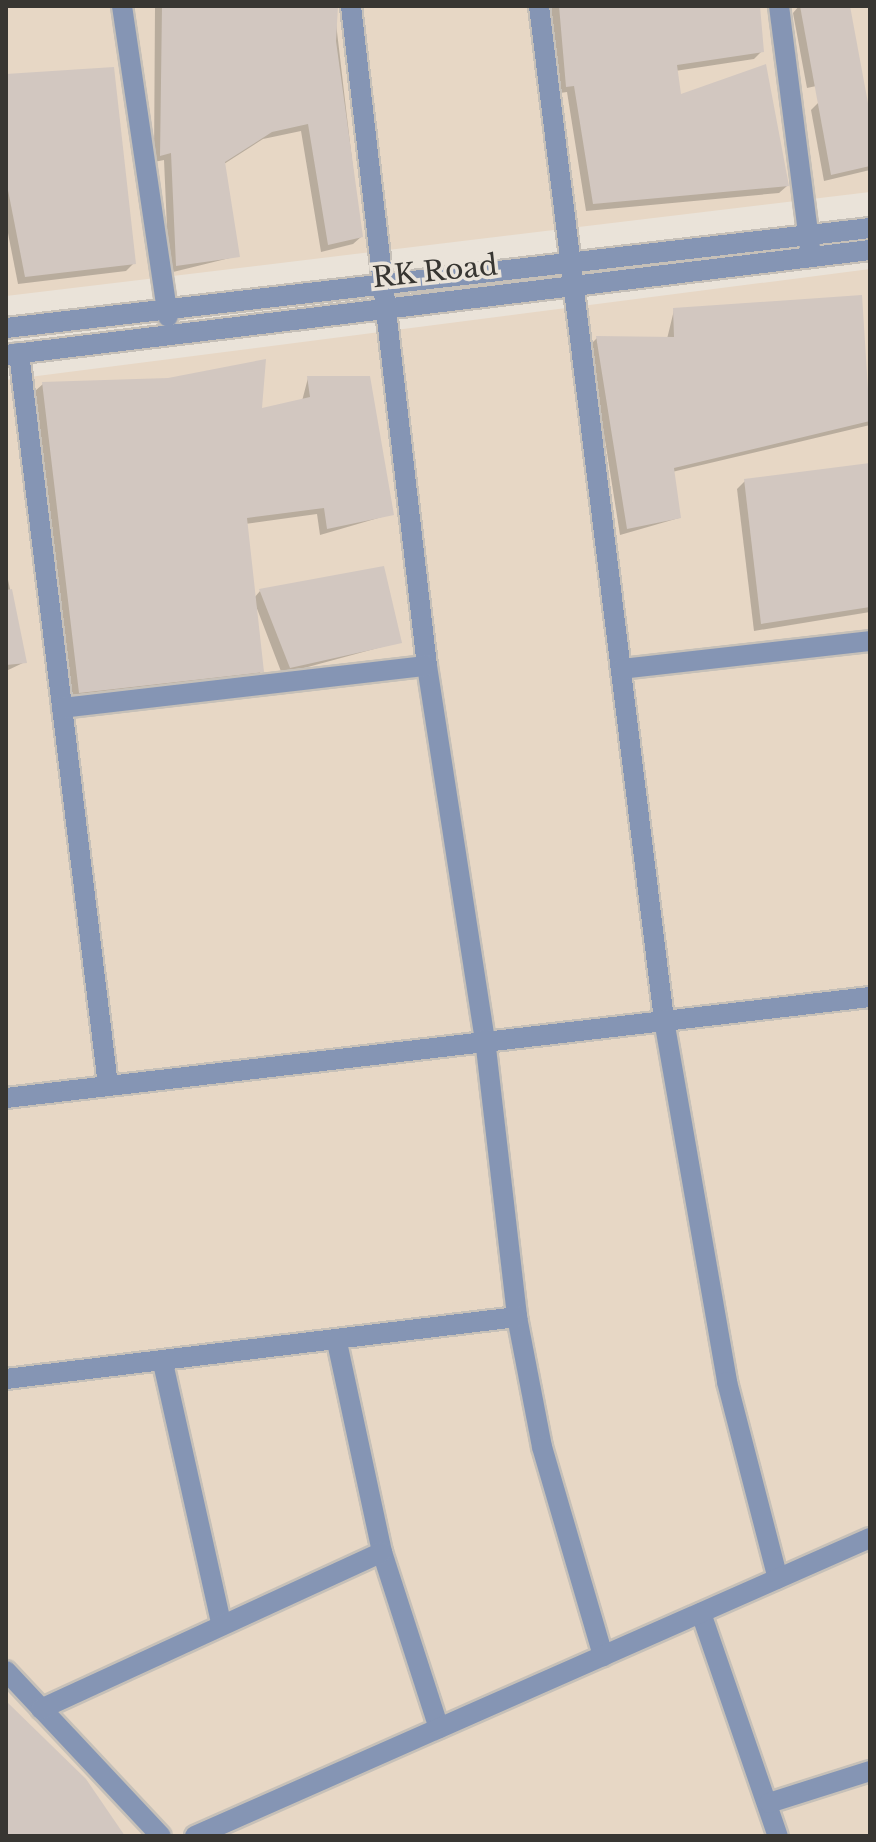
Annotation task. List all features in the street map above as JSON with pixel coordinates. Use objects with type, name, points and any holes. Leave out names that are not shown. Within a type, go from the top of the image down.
[{"type":"street","points":[[122,6],[171,333]]},
{"type":"street","points":[[351,6],[427,666],[485,1039],[517,1317],[542,1447],[603,1656]]},
{"type":"street","points":[[539,6],[568,261],[664,1020],[727,1382],[778,1579]]},
{"type":"street","points":[[779,6],[812,258]]},
{"type":"street","name":"RK Road","points":[[6,328],[165,306],[870,228]]},
{"type":"street","name":"RK Road","points":[[12,354],[386,306],[870,250]]},
{"type":"street","points":[[12,354],[62,708],[108,1085]]},
{"type":"street","points":[[621,669],[870,641]]},
{"type":"street","points":[[62,708],[427,666]]},
{"type":"street","points":[[6,1098],[485,1039],[870,997]]},
{"type":"street","points":[[6,1379],[337,1342],[517,1317]]},
{"type":"street","points":[[337,1342],[382,1552],[439,1728]]},
{"type":"street","points":[[163,1363],[221,1623]]},
{"type":"street","points":[[195,1836],[870,1538]]},
{"type":"street","points":[[41,1709],[221,1623],[382,1552]]},
{"type":"street","points":[[701,1613],[778,1836]]},
{"type":"street","points":[[6,1671],[161,1836]]},
{"type":"street","points":[[769,1803],[870,1771]]},
{"type":"shaded area","points":[[6,6],[870,6],[870,192],[6,296]]},
{"type":"shaded area","points":[[870,269],[870,1836],[6,1836],[6,380]]},
{"type":"building","points":[[162,6],[338,6],[336,41],[363,237],[328,245],[308,124],[272,132],[225,162],[240,257],[176,266],[171,153],[160,156]]},
{"type":"building","points":[[559,6],[760,6],[764,52],[677,65],[681,94],[766,64],[789,186],[593,204],[574,86],[566,87]]},
{"type":"building","points":[[800,6],[850,6],[870,114],[870,166],[831,175]]},
{"type":"building","points":[[114,67],[136,264],[25,277],[6,180],[6,74]]},
{"type":"building","points":[[862,295],[870,421],[674,468],[681,518],[627,529],[596,336],[674,337],[673,308]]},
{"type":"building","points":[[266,359],[262,408],[310,397],[307,376],[370,376],[394,515],[327,529],[324,508],[247,518],[264,672],[79,693],[42,382],[168,378]]},
{"type":"building","points":[[870,463],[870,607],[761,624],[744,479]]},
{"type":"building","points":[[384,566],[402,643],[290,668],[259,589]]},
{"type":"building","points":[[12,589],[27,663],[6,665],[6,590]]},
{"type":"building","points":[[6,1701],[86,1779],[125,1836],[6,1836]]}]
